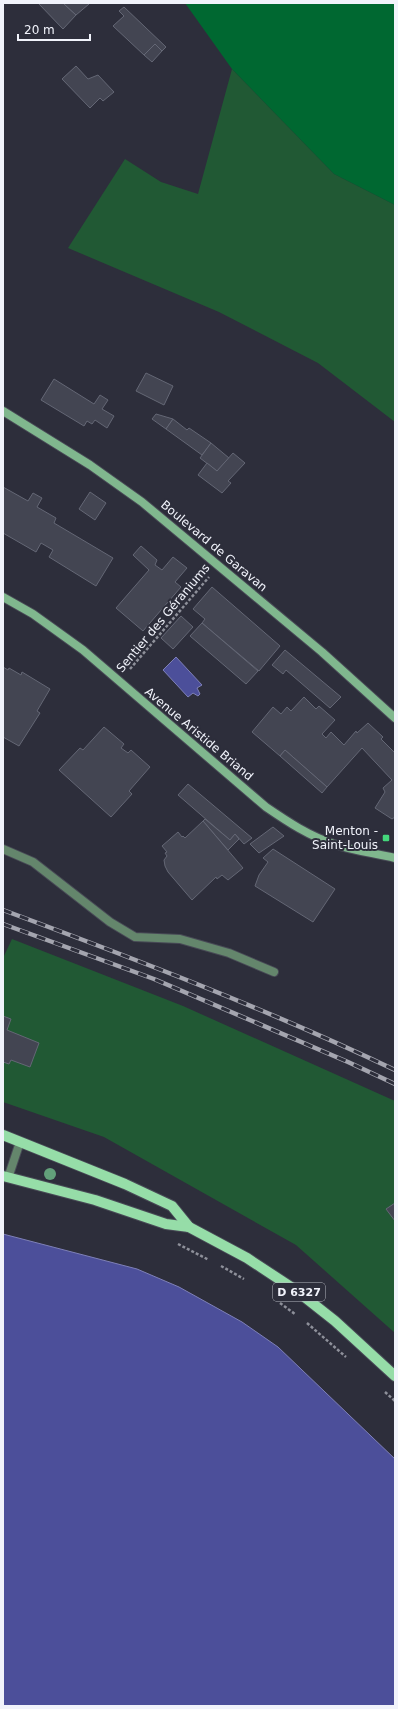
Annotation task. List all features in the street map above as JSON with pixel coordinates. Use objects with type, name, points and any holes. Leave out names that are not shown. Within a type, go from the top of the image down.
[{"type":"main road","name":"D 6327","points":[[3,1135],[125,1184],[172,1206],[189,1227]]},
{"type":"main road","name":"D 6327","points":[[5,1177],[96,1200],[166,1224],[189,1227],[247,1258],[297,1291],[335,1321],[395,1376]]},
{"type":"street","name":"Boulevard de Garavan","points":[[3,411],[90,465],[142,502],[322,652],[395,718]]},
{"type":"street","name":"Avenue Aristide Briand","points":[[3,597],[32,614],[70,641],[266,807],[291,824],[335,845],[395,858]]},
{"type":"lane","points":[[3,849],[33,862],[110,922],[135,937],[180,939],[229,953],[274,972]]},
{"type":"lane","points":[[5,1177],[20,1142]]},
{"type":"path","name":"Sentier des Géraniums","points":[[120,682],[139,656],[219,565]]},
{"type":"path","points":[[175,1243],[214,1262]]},
{"type":"path","points":[[220,1266],[244,1279]]},
{"type":"path","points":[[275,1299],[298,1316]]},
{"type":"path","points":[[303,1320],[348,1359]]},
{"type":"path","points":[[381,1388],[395,1401]]},
{"type":"green space","points":[[185,3],[395,3],[395,205],[334,174],[232,69]]},
{"type":"green space","points":[[232,69],[334,174],[395,205],[395,422],[318,363],[219,312],[68,248],[125,159],[161,182],[198,194]]},
{"type":"green space","points":[[12,939],[183,1006],[395,1101],[395,1333],[296,1245],[104,1137],[3,1102],[3,958]]},
{"type":"shaded area","points":[[176,657],[202,685],[197,688],[200,694],[198,696],[193,693],[188,697],[163,670]]},
{"type":"shaded area","points":[[3,1234],[137,1269],[179,1287],[242,1322],[278,1347],[395,1459],[395,1706],[3,1706]]},
{"type":"building","points":[[38,3],[63,3],[76,15],[63,29]]},
{"type":"building","points":[[63,3],[88,3],[89,4],[76,15]]},
{"type":"building","points":[[124,7],[166,47],[162,51],[155,44],[144,55],[113,26],[124,16],[119,11]]},
{"type":"building","points":[[155,44],[162,51],[152,62],[144,55]]},
{"type":"building","points":[[76,66],[88,79],[98,75],[114,92],[103,101],[100,98],[90,108],[62,79]]},
{"type":"building","points":[[146,373],[173,386],[164,405],[136,391]]},
{"type":"building","points":[[54,379],[94,404],[100,395],[108,400],[102,409],[114,416],[107,428],[95,420],[92,424],[87,421],[84,426],[41,400]]},
{"type":"building","points":[[156,414],[173,419],[166,429],[152,419]]},
{"type":"building","points":[[173,419],[187,430],[189,428],[211,443],[202,455],[166,429]]},
{"type":"building","points":[[211,443],[229,458],[217,471],[200,458]]},
{"type":"building","points":[[233,453],[245,463],[228,481],[231,483],[222,493],[198,475],[207,463],[217,471]]},
{"type":"building","points":[[3,487],[28,501],[33,493],[42,498],[37,507],[56,518],[54,523],[113,558],[96,586],[49,557],[53,550],[41,543],[36,552],[3,533]]},
{"type":"building","points":[[90,492],[106,503],[95,520],[79,509]]},
{"type":"building","points":[[141,546],[157,560],[155,565],[162,570],[173,557],[187,568],[175,582],[181,587],[143,631],[116,608],[149,570],[133,555]]},
{"type":"building","points":[[212,587],[280,646],[259,671],[202,623],[205,619],[193,609]]},
{"type":"building","points":[[181,616],[193,627],[173,649],[161,638]]},
{"type":"building","points":[[202,623],[258,671],[246,684],[190,636]]},
{"type":"building","points":[[285,650],[341,697],[330,708],[286,670],[283,674],[272,665]]},
{"type":"building","points":[[3,667],[8,670],[9,668],[21,675],[22,672],[50,689],[37,711],[40,713],[19,746],[3,737]]},
{"type":"building","points":[[304,697],[316,709],[319,706],[335,720],[322,734],[326,738],[331,732],[344,745],[356,731],[357,733],[368,723],[383,737],[381,739],[395,753],[395,817],[392,819],[375,808],[385,792],[383,788],[392,780],[362,748],[327,787],[285,750],[280,756],[252,732],[273,707],[281,714],[287,707],[291,711]]},
{"type":"building","points":[[104,727],[124,744],[121,748],[128,753],[131,750],[150,767],[129,791],[132,794],[111,817],[59,770],[80,748],[83,750]]},
{"type":"building","points":[[285,750],[327,787],[322,793],[280,756]]},
{"type":"building","points":[[188,784],[252,838],[244,844],[235,834],[230,840],[178,795]]},
{"type":"building","points":[[205,819],[230,840],[235,834],[239,839],[228,850],[203,821]]},
{"type":"building","points":[[203,821],[243,868],[228,880],[222,875],[217,879],[216,877],[192,900],[168,872],[164,860],[167,856],[165,853],[167,852],[162,846],[178,832],[185,838]]},
{"type":"building","points":[[273,827],[284,836],[259,853],[250,844]]},
{"type":"building","points":[[273,849],[335,889],[313,922],[255,886],[259,875],[268,862],[263,858]]},
{"type":"building","points":[[3,1016],[11,1019],[7,1030],[39,1043],[30,1067],[11,1060],[9,1064],[3,1062]]},
{"type":"building","points":[[395,1203],[395,1221],[386,1209]]},
{"type":"railway","points":[[3,910],[250,1005],[395,1070]]},
{"type":"railway","points":[[3,924],[154,979],[348,1062],[395,1084]]},
{"type":"place","name":"Menton - Saint-Louis","points":[[386,838]]}]
